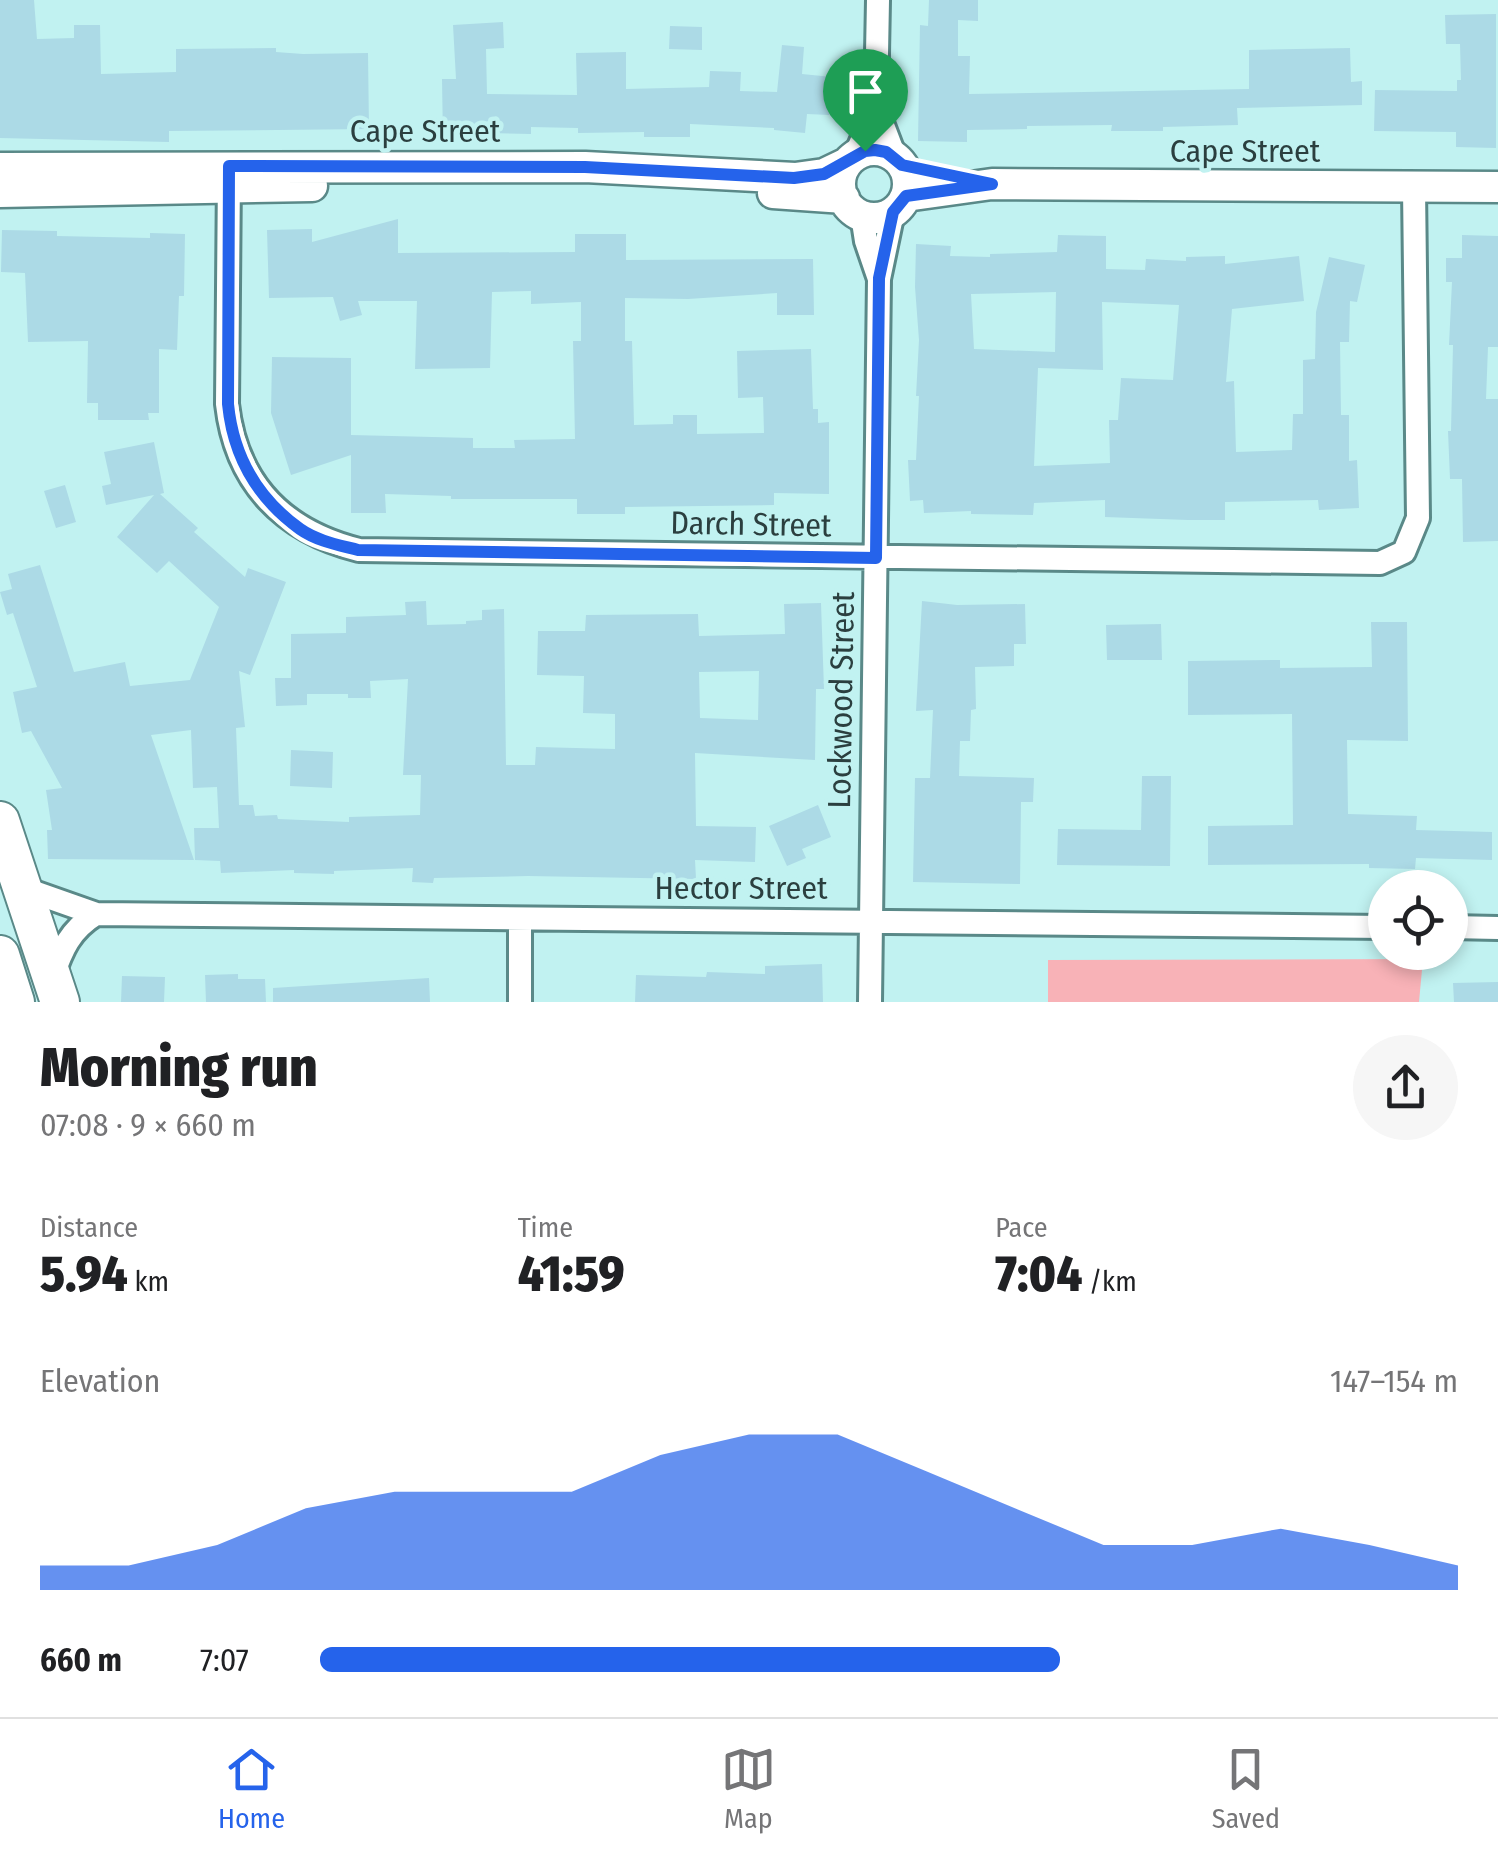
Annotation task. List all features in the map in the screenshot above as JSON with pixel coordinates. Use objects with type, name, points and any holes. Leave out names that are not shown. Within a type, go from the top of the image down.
[{"type":"highway","points":[[0,821],[56,990]]},
{"type":"highway","points":[[0,955],[15,1002]]},
{"type":"street","points":[[876,107],[840,183],[876,205],[908,185],[876,107],[878,0]]},
{"type":"street","points":[[851,159],[875,150],[899,161]]},
{"type":"street","name":"Cape Street","points":[[0,192],[229,176],[585,167],[794,178],[824,174],[851,159]]},
{"type":"street","name":"Cape Street","points":[[899,161],[992,184]]},
{"type":"street","name":"Cape Street","points":[[0,168],[621,184],[876,205],[992,184],[1498,188]]},
{"type":"street","name":"Darch Street","points":[[229,176],[231,436],[257,484],[301,530],[326,542],[358,550],[876,558],[1380,563],[1404,552],[1418,518],[1414,188]]},
{"type":"street","name":"Lockwood Street","points":[[870,1002],[879,278],[876,205]]},
{"type":"street","name":"Hector Street","points":[[25,889],[96,914],[1368,927]]},
{"type":"street","points":[[56,990],[66,940],[81,923],[96,914]]},
{"type":"street","points":[[520,919],[520,1002]]},
{"type":"street","points":[[1468,928],[1498,928]]},
{"type":"shaded area","points":[[1368,959],[1368,970],[1422,970],[1419,1002],[1048,1002],[1048,960]]},
{"type":"building","points":[[0,0],[34,0],[37,39],[74,38],[74,25],[100,25],[101,74],[176,72],[176,49],[276,48],[276,52],[303,54],[368,53],[369,129],[169,131],[169,142],[0,138]]},
{"type":"building","points":[[929,0],[978,0],[978,21],[958,20],[958,56],[970,56],[969,94],[1249,89],[1249,50],[1350,48],[1351,82],[1362,81],[1362,105],[1237,108],[1238,125],[1163,127],[1163,131],[1111,131],[1112,125],[1027,126],[967,130],[967,142],[918,141],[920,25],[928,26]]},
{"type":"building","points":[[1496,14],[1496,148],[1456,147],[1456,132],[1374,131],[1375,90],[1457,91],[1457,80],[1461,80],[1460,44],[1446,44],[1445,15]]},
{"type":"building","points":[[503,22],[504,48],[486,49],[487,94],[577,95],[576,53],[626,52],[626,89],[709,87],[710,71],[741,72],[740,91],[777,92],[782,45],[804,47],[802,74],[832,77],[829,115],[807,114],[805,133],[690,124],[690,137],[644,137],[644,132],[578,133],[578,128],[531,127],[531,134],[488,133],[488,140],[443,140],[442,79],[456,79],[453,25]]},
{"type":"building","points":[[670,26],[702,27],[702,50],[669,49]]},
{"type":"building","points":[[398,219],[398,253],[575,252],[575,234],[626,234],[626,260],[813,259],[814,315],[777,315],[777,293],[688,299],[625,298],[625,341],[632,341],[634,425],[673,424],[673,415],[697,415],[697,434],[764,433],[763,397],[738,398],[737,351],[811,349],[813,409],[818,409],[818,423],[829,422],[829,494],[774,493],[774,505],[625,507],[625,514],[577,514],[577,499],[451,499],[385,494],[386,513],[351,513],[351,455],[291,475],[271,413],[272,357],[351,358],[351,435],[473,438],[473,448],[515,448],[514,440],[575,439],[573,341],[581,341],[581,302],[531,304],[531,291],[492,292],[490,368],[415,369],[417,301],[358,301],[362,315],[340,321],[333,297],[269,298],[267,230],[312,229],[312,242]]},
{"type":"building","points":[[2,230],[57,231],[57,236],[150,238],[150,233],[185,234],[184,296],[179,296],[177,350],[159,349],[159,413],[148,413],[149,420],[98,420],[98,403],[87,403],[88,341],[28,342],[25,273],[1,272]]},
{"type":"building","points":[[1058,235],[1106,236],[1106,269],[1145,270],[1146,259],[1186,261],[1186,257],[1225,256],[1225,264],[1299,256],[1304,301],[1232,309],[1226,382],[1234,381],[1236,452],[1292,450],[1293,414],[1303,414],[1303,360],[1315,359],[1316,312],[1329,257],[1365,265],[1357,302],[1350,301],[1349,342],[1340,342],[1341,415],[1349,415],[1349,461],[1357,460],[1359,508],[1319,510],[1318,500],[1225,502],[1225,520],[1188,520],[1105,517],[1105,500],[1034,503],[1033,515],[924,513],[923,500],[910,501],[908,460],[916,460],[919,396],[916,244],[951,246],[950,256],[1057,252]],"holes":[[[1056,292],[1055,352],[974,349],[971,294]],[[1102,302],[1179,305],[1173,380],[1121,378],[1118,420],[1109,420],[1110,463],[1034,466],[1038,368],[1103,370]]]},
{"type":"building","points":[[1462,235],[1498,236],[1498,347],[1488,347],[1486,399],[1498,399],[1498,541],[1463,542],[1462,479],[1450,479],[1452,282],[1446,282],[1446,258],[1462,258]]},
{"type":"building","points":[[154,442],[164,493],[160,494],[198,528],[194,532],[245,577],[248,568],[286,582],[250,675],[239,671],[245,727],[236,728],[239,805],[253,805],[255,816],[349,822],[349,817],[420,815],[421,775],[403,775],[408,679],[370,681],[371,698],[307,694],[307,705],[276,706],[275,678],[291,678],[291,634],[346,633],[346,617],[406,615],[405,602],[426,601],[427,625],[466,624],[482,620],[482,610],[504,609],[506,765],[535,765],[536,747],[615,749],[615,714],[583,713],[584,676],[537,675],[538,631],[585,631],[586,615],[698,614],[699,636],[785,634],[784,604],[821,603],[824,689],[816,689],[815,760],[695,753],[696,826],[756,827],[755,862],[695,860],[696,879],[528,876],[434,878],[433,883],[412,882],[413,868],[334,874],[294,870],[221,873],[220,861],[195,860],[194,828],[219,828],[217,787],[193,788],[191,730],[151,735],[194,860],[48,859],[47,830],[52,830],[46,790],[62,788],[31,731],[22,733],[13,692],[37,687],[13,613],[7,615],[0,592],[12,589],[8,574],[40,565],[74,672],[125,662],[130,686],[190,680],[219,607],[169,561],[157,573],[117,537],[154,495],[106,505],[102,486],[111,484],[104,452]],"holes":[[[759,671],[758,720],[700,718],[699,672]]]},
{"type":"building","points":[[65,485],[76,522],[56,528],[44,491]]},
{"type":"building","points":[[922,601],[1025,604],[1026,644],[1014,644],[1014,666],[975,667],[976,709],[971,710],[970,741],[960,741],[959,776],[1034,778],[1033,802],[1021,802],[1020,884],[913,882],[915,778],[930,778],[933,710],[916,711]]},
{"type":"building","points":[[1371,622],[1407,622],[1408,741],[1347,740],[1348,814],[1417,816],[1416,830],[1492,832],[1492,860],[1416,858],[1415,869],[1369,868],[1369,864],[1208,865],[1208,826],[1293,825],[1292,714],[1188,715],[1188,661],[1280,660],[1280,668],[1372,667]]},
{"type":"building","points":[[1161,624],[1162,660],[1107,660],[1106,625]]},
{"type":"building","points":[[291,750],[333,752],[332,788],[290,786]]},
{"type":"building","points":[[1142,776],[1171,776],[1170,866],[1057,865],[1058,829],[1141,830]]},
{"type":"building","points":[[818,805],[831,837],[802,849],[806,858],[787,866],[769,826]]},
{"type":"building","points":[[822,964],[823,1002],[635,1002],[636,975],[765,974],[765,966]]},
{"type":"building","points":[[238,974],[238,979],[265,979],[266,1002],[206,1002],[205,975]]},
{"type":"building","points":[[122,976],[165,977],[164,1002],[121,1002]]},
{"type":"building","points":[[429,978],[430,1002],[273,1002],[273,988]]},
{"type":"building","points":[[1498,982],[1498,1002],[1454,1002],[1453,983]]},
{"type":"route","points":[[865,151],[886,152],[902,165],[992,184],[906,196],[893,212],[879,278],[876,558],[358,550],[326,542],[301,530],[277,508],[242,462],[231,436],[228,404],[229,166],[585,167],[794,178],[824,174],[865,151]]}]
